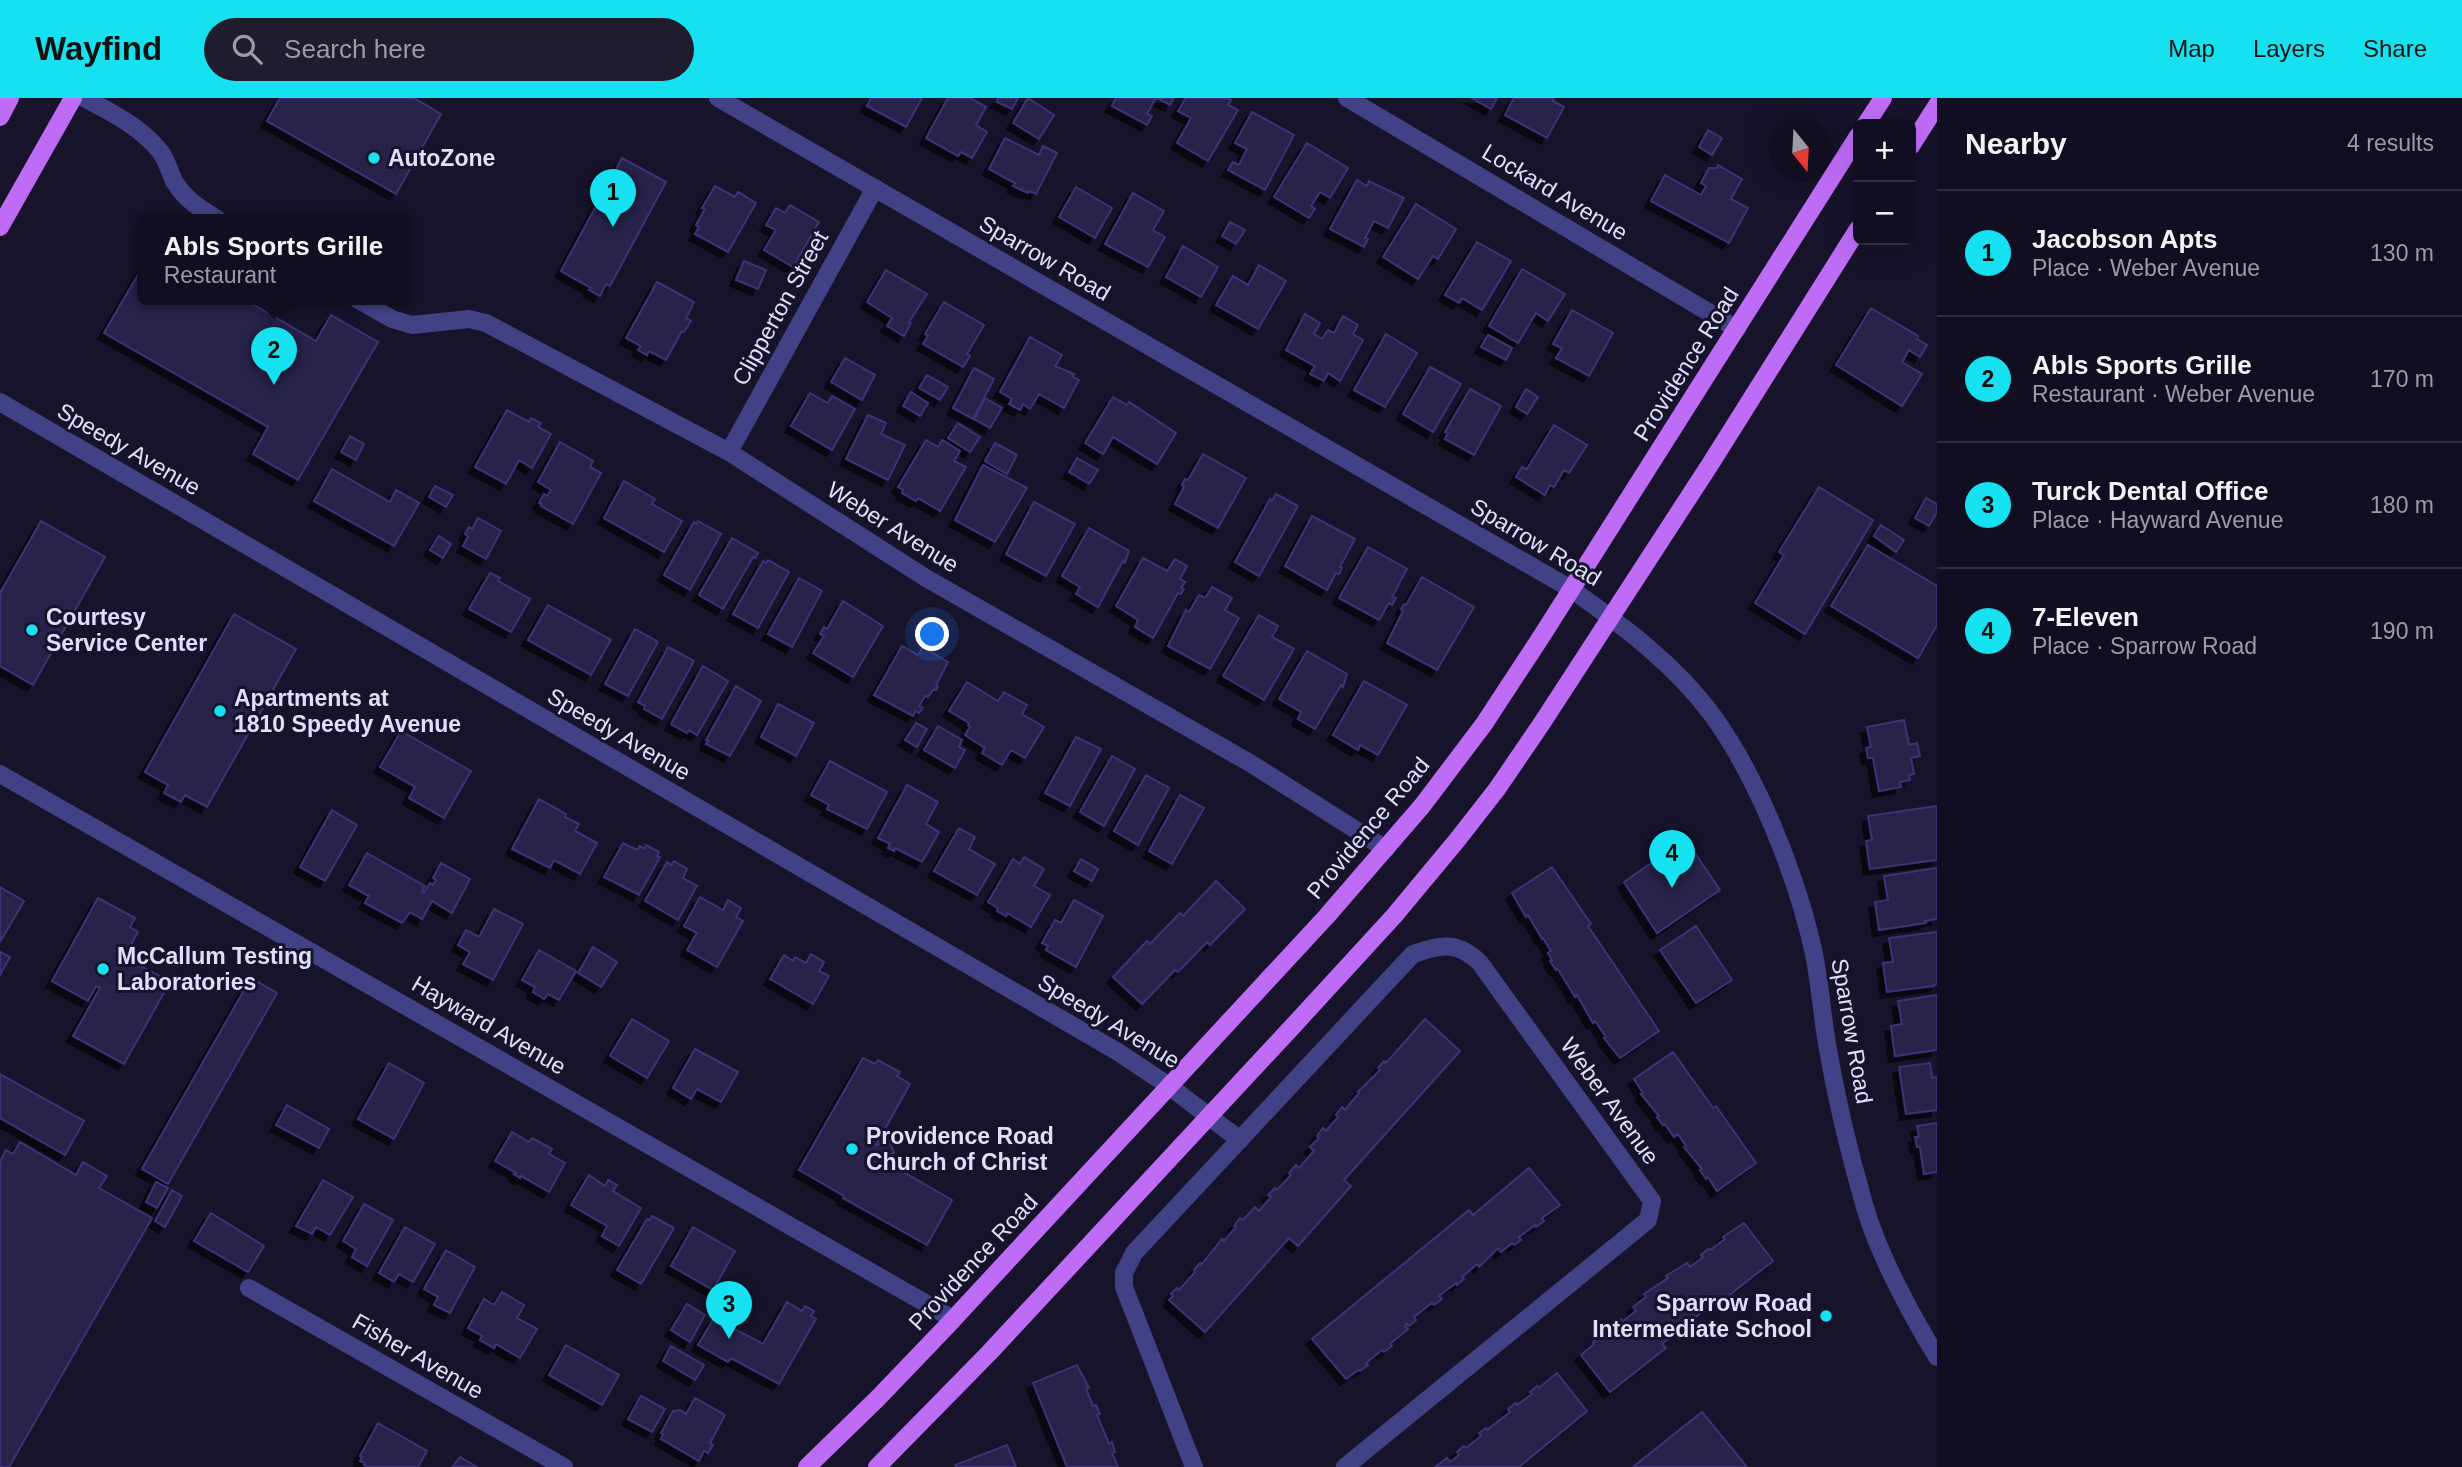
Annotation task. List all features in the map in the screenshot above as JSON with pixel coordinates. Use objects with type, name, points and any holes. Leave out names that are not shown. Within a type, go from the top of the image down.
[{"type":"main road","points":[[0,117],[10,98]]},
{"type":"main road","points":[[0,227],[73,98]]},
{"type":"main road","points":[[1869,119],[1883,98]]},
{"type":"main road","points":[[1916,138],[1937,105]]},
{"type":"main road","name":"Providence Road","points":[[807,1467],[878,1398],[1170,1086],[1422,806],[1484,724],[1853,144]]},
{"type":"main road","points":[[877,1467],[980,1362],[1209,1116],[1394,916],[1458,839],[1522,754],[1853,237]]},
{"type":"street","points":[[84,98],[127,121],[152,142],[162,153],[184,196],[208,214]]},
{"type":"street","name":"Sparrow Road","points":[[718,98],[1571,589],[1649,647],[1677,674],[1713,715],[1743,767],[1780,843],[1814,954],[1827,1046],[1864,1206],[1881,1250],[1937,1357]]},
{"type":"street","name":"Lockard Avenue","points":[[1348,98],[1737,329]]},
{"type":"street","name":"Clipperton Street","points":[[729,452],[875,188]]},
{"type":"street","name":"Weber Avenue","points":[[368,305],[392,319],[412,325],[469,319],[486,323],[729,452],[926,578],[1250,762],[1386,849]]},
{"type":"street","name":"Speedy Avenue","points":[[0,402],[1106,1045],[1170,1086],[1209,1116]]},
{"type":"street","name":"Hayward Avenue","points":[[0,774],[953,1319]]},
{"type":"street","name":"Weber Avenue","points":[[1194,1467],[1124,1287],[1124,1273],[1134,1253],[1413,954],[1435,946],[1454,946],[1480,963],[1652,1201],[1648,1220],[1345,1467]]},
{"type":"street","points":[[1209,1116],[1240,1140]]},
{"type":"street","name":"Fisher Avenue","points":[[249,1287],[564,1467]]},
{"type":"building","name":"AutoZone","points":[[280,98],[414,98],[441,114],[396,194],[267,121]]},
{"type":"building","points":[[871,98],[922,98],[906,127],[867,106]]},
{"type":"building","points":[[948,98],[970,98],[986,107],[976,125],[987,132],[972,158],[961,152],[958,156],[926,138]]},
{"type":"building","points":[[998,98],[1018,98],[1012,109],[997,102]]},
{"type":"building","points":[[1028,98],[1054,115],[1039,139],[1013,123]]},
{"type":"building","points":[[1116,98],[1156,98],[1147,114],[1152,116],[1147,125],[1112,106]]},
{"type":"building","points":[[1157,98],[1174,98],[1170,105]]},
{"type":"building","points":[[1186,98],[1227,98],[1231,100],[1228,105],[1238,110],[1208,161],[1177,143],[1191,118],[1178,111]]},
{"type":"building","points":[[1472,98],[1497,98],[1491,109]]},
{"type":"building","points":[[1514,98],[1554,98],[1553,101],[1564,107],[1547,138],[1505,115]]},
{"type":"building","points":[[1252,112],[1294,135],[1265,190],[1228,170],[1233,162],[1239,165],[1247,149],[1235,143]]},
{"type":"building","points":[[1708,130],[1722,138],[1712,155],[1699,147]]},
{"type":"building","points":[[1005,138],[1039,155],[1043,146],[1057,153],[1036,194],[1013,186],[1015,183],[989,169]]},
{"type":"building","points":[[1307,143],[1348,168],[1330,198],[1320,192],[1311,206],[1315,209],[1309,218],[1274,197]]},
{"type":"building","points":[[622,158],[666,182],[610,286],[606,284],[600,296],[561,271]]},
{"type":"building","points":[[1718,165],[1742,179],[1731,199],[1748,208],[1729,243],[1651,201],[1665,175],[1701,195],[1706,186],[1701,183],[1709,168],[1717,168]]},
{"type":"building","points":[[1357,180],[1367,186],[1369,181],[1404,198],[1388,228],[1374,221],[1365,238],[1368,239],[1364,247],[1330,229]]},
{"type":"building","points":[[715,186],[735,197],[738,192],[756,203],[728,252],[695,234],[699,227],[696,225],[705,209],[702,208]]},
{"type":"building","points":[[1076,187],[1112,208],[1095,238],[1059,217]]},
{"type":"building","points":[[1133,193],[1164,211],[1153,230],[1165,237],[1148,267],[1105,244]]},
{"type":"building","points":[[1416,204],[1456,229],[1438,259],[1433,256],[1418,279],[1383,257]]},
{"type":"building","points":[[790,205],[819,222],[793,267],[764,250],[776,230],[766,225],[776,208],[785,213]]},
{"type":"building","points":[[1230,222],[1245,230],[1236,244],[1222,236]]},
{"type":"building","points":[[1477,242],[1511,261],[1482,310],[1462,298],[1459,303],[1445,295]]},
{"type":"building","points":[[1183,246],[1218,267],[1201,297],[1166,277]]},
{"type":"building","points":[[744,261],[766,270],[758,289],[736,280]]},
{"type":"building","points":[[1259,265],[1286,281],[1258,329],[1216,305],[1233,276],[1248,285]]},
{"type":"building","points":[[1522,269],[1565,294],[1548,321],[1536,313],[1518,343],[1489,326]]},
{"type":"building","points":[[886,270],[927,294],[909,322],[911,323],[904,336],[887,326],[892,318],[867,302]]},
{"type":"building","points":[[137,276],[137,305],[254,305],[316,341],[331,315],[378,342],[298,480],[253,454],[268,427],[104,333]]},
{"type":"building","points":[[657,282],[694,302],[686,318],[691,321],[684,332],[682,331],[666,360],[649,351],[647,355],[638,350],[641,346],[626,338]]},
{"type":"building","points":[[944,302],[984,325],[967,354],[970,356],[963,367],[923,344],[928,336],[925,334]]},
{"type":"building","points":[[1871,308],[1918,336],[1917,339],[1927,345],[1920,357],[1909,350],[1902,362],[1922,374],[1902,406],[1836,365]]},
{"type":"building","points":[[1572,310],[1613,333],[1589,376],[1556,358],[1562,348],[1553,344]]},
{"type":"building","points":[[1305,314],[1320,323],[1314,334],[1322,339],[1328,330],[1334,333],[1343,316],[1358,325],[1353,334],[1363,340],[1340,381],[1328,373],[1324,381],[1310,374],[1315,366],[1286,350]]},
{"type":"building","points":[[1386,334],[1417,353],[1385,407],[1354,390]]},
{"type":"building","points":[[1488,335],[1512,348],[1506,360],[1481,347]]},
{"type":"building","points":[[1030,337],[1062,355],[1055,366],[1074,374],[1073,377],[1079,380],[1064,408],[1039,394],[1030,409],[1023,404],[1020,410],[1009,404],[1012,399],[1000,392]]},
{"type":"building","points":[[845,358],[875,375],[862,400],[831,382]]},
{"type":"building","points":[[1430,367],[1461,384],[1433,432],[1403,414]]},
{"type":"building","points":[[974,368],[994,379],[973,419],[953,408]]},
{"type":"building","points":[[927,375],[948,387],[940,400],[919,388]]},
{"type":"building","points":[[1470,389],[1501,406],[1474,455],[1445,439],[1448,433],[1445,432]]},
{"type":"building","points":[[1526,389],[1538,397],[1527,414],[1516,407]]},
{"type":"building","points":[[911,392],[928,403],[920,416],[903,406]]},
{"type":"building","points":[[810,393],[828,403],[832,396],[855,409],[832,450],[791,426]]},
{"type":"building","points":[[1113,397],[1127,405],[1129,402],[1176,433],[1157,464],[1113,437],[1103,454],[1085,443]]},
{"type":"building","points":[[985,398],[1002,408],[990,428],[974,419]]},
{"type":"building","points":[[507,410],[529,422],[531,418],[541,423],[538,427],[551,434],[532,468],[519,460],[506,484],[475,467]]},
{"type":"building","points":[[868,415],[886,423],[881,434],[905,445],[888,480],[846,459]]},
{"type":"building","points":[[958,423],[980,437],[970,452],[948,438]]},
{"type":"building","points":[[1554,425],[1587,445],[1569,473],[1564,470],[1554,487],[1550,485],[1545,495],[1516,477],[1522,467],[1527,469]]},
{"type":"building","points":[[350,436],[364,444],[356,460],[341,452]]},
{"type":"building","points":[[926,440],[938,447],[942,440],[960,451],[954,461],[966,467],[940,511],[918,498],[916,501],[902,493],[903,490],[898,487]]},
{"type":"building","points":[[560,442],[593,461],[590,467],[601,473],[573,524],[539,503],[544,494],[547,496],[551,490],[538,482]]},
{"type":"building","points":[[995,443],[1017,455],[1007,474],[985,461]]},
{"type":"building","points":[[1203,454],[1246,478],[1218,528],[1175,504],[1185,479],[1188,480]]},
{"type":"building","points":[[1077,458],[1098,470],[1089,484],[1069,472]]},
{"type":"building","points":[[983,465],[1027,488],[995,542],[955,520]]},
{"type":"building","points":[[332,469],[390,502],[396,490],[419,503],[394,546],[314,501]]},
{"type":"building","points":[[624,481],[655,499],[652,504],[682,521],[664,552],[604,518]]},
{"type":"building","points":[[435,486],[453,495],[446,507],[429,497]]},
{"type":"building","points":[[1819,487],[1873,520],[1805,634],[1755,603],[1784,555],[1779,552]]},
{"type":"building","points":[[1276,494],[1298,506],[1259,576],[1235,562],[1270,499],[1272,501]]},
{"type":"building","points":[[1926,498],[1937,504],[1937,512],[1929,526],[1915,518]]},
{"type":"building","points":[[1034,502],[1075,524],[1046,576],[1006,554]]},
{"type":"building","points":[[1312,516],[1355,539],[1339,574],[1336,573],[1327,590],[1285,566]]},
{"type":"building","points":[[478,518],[501,531],[486,559],[463,546],[468,536],[465,534],[469,527],[472,529]]},
{"type":"building","name":"Courtesy Service Center","points":[[41,521],[105,557],[33,685],[0,666],[0,593]]},
{"type":"building","points":[[698,521],[721,534],[690,590],[664,575],[694,522],[696,524]]},
{"type":"building","points":[[1881,525],[1904,540],[1896,552],[1874,536]]},
{"type":"building","points":[[1089,528],[1129,551],[1125,563],[1123,561],[1098,607],[1076,594],[1080,587],[1062,576]]},
{"type":"building","points":[[439,536],[451,544],[443,558],[430,550]]},
{"type":"building","points":[[732,538],[758,553],[753,557],[723,609],[699,595]]},
{"type":"building","points":[[1868,545],[1937,586],[1937,625],[1918,658],[1831,606]]},
{"type":"building","points":[[1368,547],[1407,569],[1392,597],[1396,598],[1392,605],[1389,603],[1379,620],[1339,598]]},
{"type":"building","points":[[1143,558],[1167,571],[1175,559],[1187,566],[1180,579],[1185,582],[1181,588],[1184,589],[1181,594],[1178,593],[1153,638],[1135,627],[1138,620],[1116,606]]},
{"type":"building","points":[[768,560],[789,572],[758,628],[733,614],[763,561],[766,563]]},
{"type":"building","points":[[490,573],[500,578],[498,581],[530,599],[511,632],[469,609]]},
{"type":"building","points":[[1422,577],[1474,607],[1437,670],[1387,643],[1403,611],[1401,609]]},
{"type":"building","points":[[799,578],[822,591],[792,647],[768,634]]},
{"type":"building","points":[[1212,587],[1232,598],[1225,610],[1239,618],[1210,669],[1168,646],[1186,610],[1189,612],[1199,595],[1205,598]]},
{"type":"building","points":[[843,601],[883,626],[853,677],[813,653],[824,636],[820,634],[824,627],[827,629]]},
{"type":"building","points":[[548,605],[611,640],[591,675],[528,640]]},
{"type":"building","name":"Apartments at 1810 Speedy Avenue","points":[[234,614],[296,649],[207,807],[185,795],[181,802],[164,793],[168,785],[145,772]]},
{"type":"building","points":[[1259,615],[1278,626],[1272,637],[1294,649],[1264,700],[1223,676]]},
{"type":"building","points":[[635,629],[658,642],[628,696],[605,684]]},
{"type":"building","points":[[902,646],[918,655],[923,647],[948,662],[936,685],[938,687],[928,697],[925,696],[919,706],[923,708],[913,716],[874,695]]},
{"type":"building","points":[[668,647],[694,661],[662,719],[644,709],[645,706],[638,702]]},
{"type":"building","points":[[1307,651],[1347,674],[1343,687],[1341,685],[1315,729],[1298,719],[1301,712],[1279,699]]},
{"type":"building","points":[[703,666],[728,681],[697,735],[671,724]]},
{"type":"building","points":[[1364,681],[1407,705],[1378,755],[1360,745],[1358,750],[1333,735]]},
{"type":"building","points":[[967,682],[998,701],[1004,692],[1027,705],[1022,714],[1044,727],[1025,758],[1011,750],[1002,765],[982,753],[985,748],[965,735],[970,727],[969,723],[949,711]]},
{"type":"building","points":[[736,686],[761,701],[730,756],[706,744],[706,740]]},
{"type":"building","points":[[778,704],[814,723],[796,756],[761,737]]},
{"type":"building","points":[[1904,720],[1909,745],[1917,743],[1920,756],[1911,758],[1914,774],[1909,775],[1910,780],[1900,782],[1901,787],[1879,791],[1873,758],[1868,758],[1866,748],[1871,747],[1867,727]]},
{"type":"building","points":[[916,723],[927,729],[917,747],[905,740]]},
{"type":"building","points":[[938,726],[962,740],[959,747],[965,750],[955,768],[924,750]]},
{"type":"building","points":[[401,731],[471,771],[444,818],[409,798],[415,787],[380,767]]},
{"type":"building","points":[[1076,737],[1101,749],[1070,806],[1045,793]]},
{"type":"building","points":[[1112,756],[1135,769],[1104,826],[1080,812]]},
{"type":"building","points":[[830,761],[887,792],[867,829],[827,809],[829,805],[811,795]]},
{"type":"building","points":[[1146,775],[1169,788],[1138,845],[1114,831]]},
{"type":"building","points":[[907,785],[938,802],[926,824],[939,832],[922,862],[895,848],[894,851],[888,848],[890,844],[878,838]]},
{"type":"building","points":[[1180,795],[1204,808],[1172,864],[1149,851]]},
{"type":"building","points":[[539,799],[566,814],[565,817],[579,824],[575,831],[597,843],[580,874],[554,860],[550,868],[512,849]]},
{"type":"building","points":[[1937,806],[1937,860],[1870,869],[1866,841],[1872,840],[1868,816]]},
{"type":"building","points":[[332,810],[357,825],[325,881],[300,867]]},
{"type":"building","points":[[959,828],[975,837],[969,849],[995,864],[977,895],[934,871]]},
{"type":"building","points":[[1683,841],[1686,845],[1688,843],[1720,890],[1657,933],[1624,882]]},
{"type":"building","points":[[623,843],[637,850],[640,846],[644,849],[646,845],[659,852],[657,856],[660,857],[639,895],[604,877]]},
{"type":"building","points":[[367,853],[425,886],[422,891],[424,893],[430,883],[433,885],[436,880],[433,878],[441,863],[470,879],[452,913],[432,901],[422,919],[410,912],[402,923],[365,903],[369,896],[349,885]]},
{"type":"building","points":[[1024,857],[1044,869],[1034,886],[1050,895],[1031,927],[1007,913],[1006,916],[997,911],[998,908],[988,902],[1013,859],[1020,864]]},
{"type":"building","points":[[1081,859],[1098,869],[1092,881],[1074,871]]},
{"type":"building","points":[[674,861],[687,869],[683,878],[697,886],[678,920],[645,901],[667,862],[671,865]]},
{"type":"building","points":[[1552,867],[1659,1031],[1620,1058],[1550,961],[1552,960],[1548,953],[1551,951],[1512,893]]},
{"type":"building","points":[[1937,868],[1937,919],[1879,930],[1875,902],[1888,900],[1884,876]]},
{"type":"building","points":[[1216,881],[1245,909],[1210,945],[1207,942],[1142,1004],[1113,977],[1147,941],[1150,944],[1180,913],[1183,916]]},
{"type":"building","points":[[0,887],[24,901],[0,942]]},
{"type":"building","points":[[700,897],[723,910],[728,900],[741,908],[736,917],[743,921],[717,967],[687,950],[697,933],[684,926]]},
{"type":"building","name":"McCallum Testing Laboratories","points":[[98,898],[135,918],[130,927],[138,932],[124,957],[170,982],[124,1064],[73,1036],[100,988],[96,986],[88,1001],[52,981]]},
{"type":"building","points":[[1074,900],[1103,916],[1076,967],[1046,950],[1048,946],[1042,943],[1055,920],[1061,923]]},
{"type":"building","points":[[494,909],[523,924],[493,980],[463,964],[470,952],[458,945],[466,930],[479,937]]},
{"type":"building","points":[[1696,926],[1732,980],[1696,1003],[1660,950]]},
{"type":"building","points":[[1937,932],[1937,984],[1887,992],[1883,963],[1893,962],[1889,938]]},
{"type":"building","points":[[593,947],[617,962],[601,987],[578,973]]},
{"type":"building","points":[[539,950],[576,971],[559,1000],[548,994],[544,999],[533,992],[535,987],[522,980]]},
{"type":"building","points":[[0,952],[10,957],[0,975]]},
{"type":"building","points":[[811,954],[824,962],[819,971],[829,976],[813,1004],[770,979],[784,955],[793,961],[795,957],[806,963]]},
{"type":"building","points":[[251,978],[277,993],[168,1184],[142,1169]]},
{"type":"building","points":[[1937,995],[1937,1050],[1895,1056],[1891,1026],[1902,1024],[1898,1001]]},
{"type":"building","points":[[632,1019],[669,1041],[647,1078],[610,1056]]},
{"type":"building","points":[[1425,1019],[1460,1051],[1344,1180],[1351,1186],[1298,1246],[1289,1238],[1205,1332],[1169,1300],[1173,1296],[1171,1294],[1177,1288],[1179,1290],[1222,1239],[1224,1241],[1240,1218],[1243,1220],[1255,1207],[1259,1211],[1271,1197],[1268,1195],[1275,1188],[1277,1190],[1291,1175],[1289,1173],[1296,1165],[1299,1168],[1314,1151],[1310,1147],[1319,1138],[1317,1136],[1323,1128],[1326,1131],[1338,1117],[1336,1115],[1342,1107],[1345,1110],[1380,1070],[1378,1068],[1384,1061],[1386,1063]]},
{"type":"building","points":[[695,1049],[738,1072],[721,1102],[697,1089],[691,1099],[673,1088]]},
{"type":"building","points":[[1673,1052],[1756,1163],[1717,1191],[1684,1147],[1686,1146],[1678,1134],[1674,1137],[1657,1117],[1659,1116],[1641,1094],[1643,1093],[1634,1079]]},
{"type":"building","name":"Providence Road Church of Christ","points":[[863,1058],[875,1064],[878,1060],[900,1072],[897,1076],[910,1084],[876,1145],[889,1140],[894,1153],[885,1156],[883,1160],[952,1200],[927,1245],[799,1170]]},
{"type":"building","points":[[389,1063],[424,1083],[394,1139],[358,1119]]},
{"type":"building","points":[[1930,1063],[1932,1078],[1937,1077],[1937,1110],[1906,1114],[1899,1067]]},
{"type":"building","points":[[0,1074],[84,1121],[65,1155],[0,1118]]},
{"type":"building","points":[[287,1105],[329,1129],[319,1148],[276,1125]]},
{"type":"building","points":[[1937,1123],[1937,1172],[1924,1174],[1920,1147],[1917,1147],[1915,1137],[1919,1137],[1917,1126]]},
{"type":"building","points":[[512,1132],[529,1142],[532,1138],[552,1149],[549,1154],[565,1163],[549,1192],[521,1176],[520,1178],[495,1161]]},
{"type":"building","points":[[20,1142],[76,1175],[83,1162],[107,1176],[99,1188],[152,1218],[9,1467],[0,1467],[0,1161],[6,1150],[13,1154]]},
{"type":"building","points":[[1529,1168],[1560,1205],[1542,1218],[1544,1221],[1519,1237],[1521,1240],[1514,1245],[1512,1243],[1501,1252],[1498,1248],[1479,1267],[1477,1264],[1457,1285],[1456,1283],[1439,1296],[1442,1299],[1414,1317],[1416,1320],[1405,1326],[1408,1329],[1390,1344],[1392,1346],[1384,1352],[1382,1350],[1366,1363],[1368,1365],[1346,1379],[1312,1339],[1469,1210],[1473,1215]]},
{"type":"building","points":[[589,1175],[605,1186],[608,1180],[617,1185],[613,1191],[641,1208],[619,1246],[602,1236],[607,1226],[571,1205]]},
{"type":"building","points":[[323,1180],[353,1197],[330,1235],[316,1227],[312,1234],[296,1226]]},
{"type":"building","points":[[156,1182],[168,1188],[157,1208],[146,1202]]},
{"type":"building","points":[[172,1190],[182,1196],[165,1227],[155,1221]]},
{"type":"building","points":[[364,1204],[393,1220],[367,1266],[352,1257],[356,1249],[343,1241]]},
{"type":"building","points":[[211,1213],[264,1246],[248,1272],[194,1241]]},
{"type":"building","points":[[652,1216],[674,1228],[641,1284],[617,1270],[647,1219],[650,1220]]},
{"type":"building","points":[[1744,1223],[1773,1261],[1662,1344],[1666,1348],[1610,1392],[1581,1355],[1600,1336],[1601,1338],[1616,1327],[1614,1325],[1621,1319],[1623,1321],[1636,1311],[1633,1307],[1646,1297],[1644,1294],[1668,1278],[1666,1276],[1687,1263],[1690,1267],[1703,1257],[1701,1255],[1708,1249]]},
{"type":"building","points":[[405,1227],[435,1244],[413,1282],[399,1274],[394,1282],[379,1273]]},
{"type":"building","points":[[693,1227],[735,1251],[713,1290],[671,1266]]},
{"type":"building","points":[[446,1250],[475,1267],[450,1313],[434,1305],[438,1297],[424,1289]]},
{"type":"building","points":[[502,1292],[524,1305],[517,1318],[537,1329],[520,1358],[496,1344],[494,1348],[480,1340],[482,1336],[468,1328],[484,1299],[494,1305]]},
{"type":"building","points":[[787,1302],[802,1311],[805,1306],[814,1311],[811,1316],[816,1319],[779,1384],[731,1358],[728,1362],[698,1345],[714,1318],[763,1344]]},
{"type":"building","points":[[687,1304],[705,1315],[690,1342],[671,1330]]},
{"type":"building","points":[[566,1345],[619,1375],[602,1405],[549,1375]]},
{"type":"building","points":[[671,1346],[704,1365],[695,1380],[663,1361]]},
{"type":"building","points":[[1077,1365],[1089,1388],[1086,1389],[1093,1406],[1096,1405],[1100,1414],[1097,1415],[1109,1444],[1112,1442],[1115,1452],[1112,1453],[1118,1467],[1067,1467],[1033,1383]]},
{"type":"building","points":[[1557,1373],[1587,1411],[1519,1467],[1435,1467],[1447,1458],[1450,1462],[1459,1455],[1457,1452],[1464,1446],[1466,1448],[1481,1436],[1479,1433],[1486,1428],[1487,1430],[1510,1412],[1508,1409],[1532,1394],[1530,1392],[1537,1386],[1539,1388]]},
{"type":"building","points":[[641,1396],[665,1409],[652,1432],[628,1419]]},
{"type":"building","points":[[695,1398],[725,1415],[710,1443],[713,1445],[708,1453],[704,1451],[699,1461],[661,1439],[661,1433],[673,1411],[680,1410],[686,1414]]},
{"type":"building","points":[[1702,1412],[1747,1467],[1633,1467]]},
{"type":"building","points":[[378,1423],[427,1451],[418,1467],[368,1467],[360,1461],[360,1456]]},
{"type":"building","points":[[1007,1445],[1016,1467],[955,1465]]},
{"type":"building","points":[[460,1457],[477,1467],[452,1467]]},
{"type":"place","name":"AutoZone","points":[[374,158]]},
{"type":"place","name":"Jacobson Apts","points":[[613,227]]},
{"type":"place","name":"Abls Sports Grille","points":[[274,385]]},
{"type":"place","name":"Courtesy Service Center","points":[[32,630]]},
{"type":"place","name":"Apartments at 1810 Speedy Avenue","points":[[220,711]]},
{"type":"place","name":"7-Eleven","points":[[1672,888]]},
{"type":"place","name":"McCallum Testing Laboratories","points":[[103,969]]},
{"type":"place","name":"Providence Road Church of Christ","points":[[852,1149]]},
{"type":"place","name":"Sparrow Road Intermediate School","points":[[1826,1316]]},
{"type":"place","name":"Turck Dental Office","points":[[729,1339]]}]
